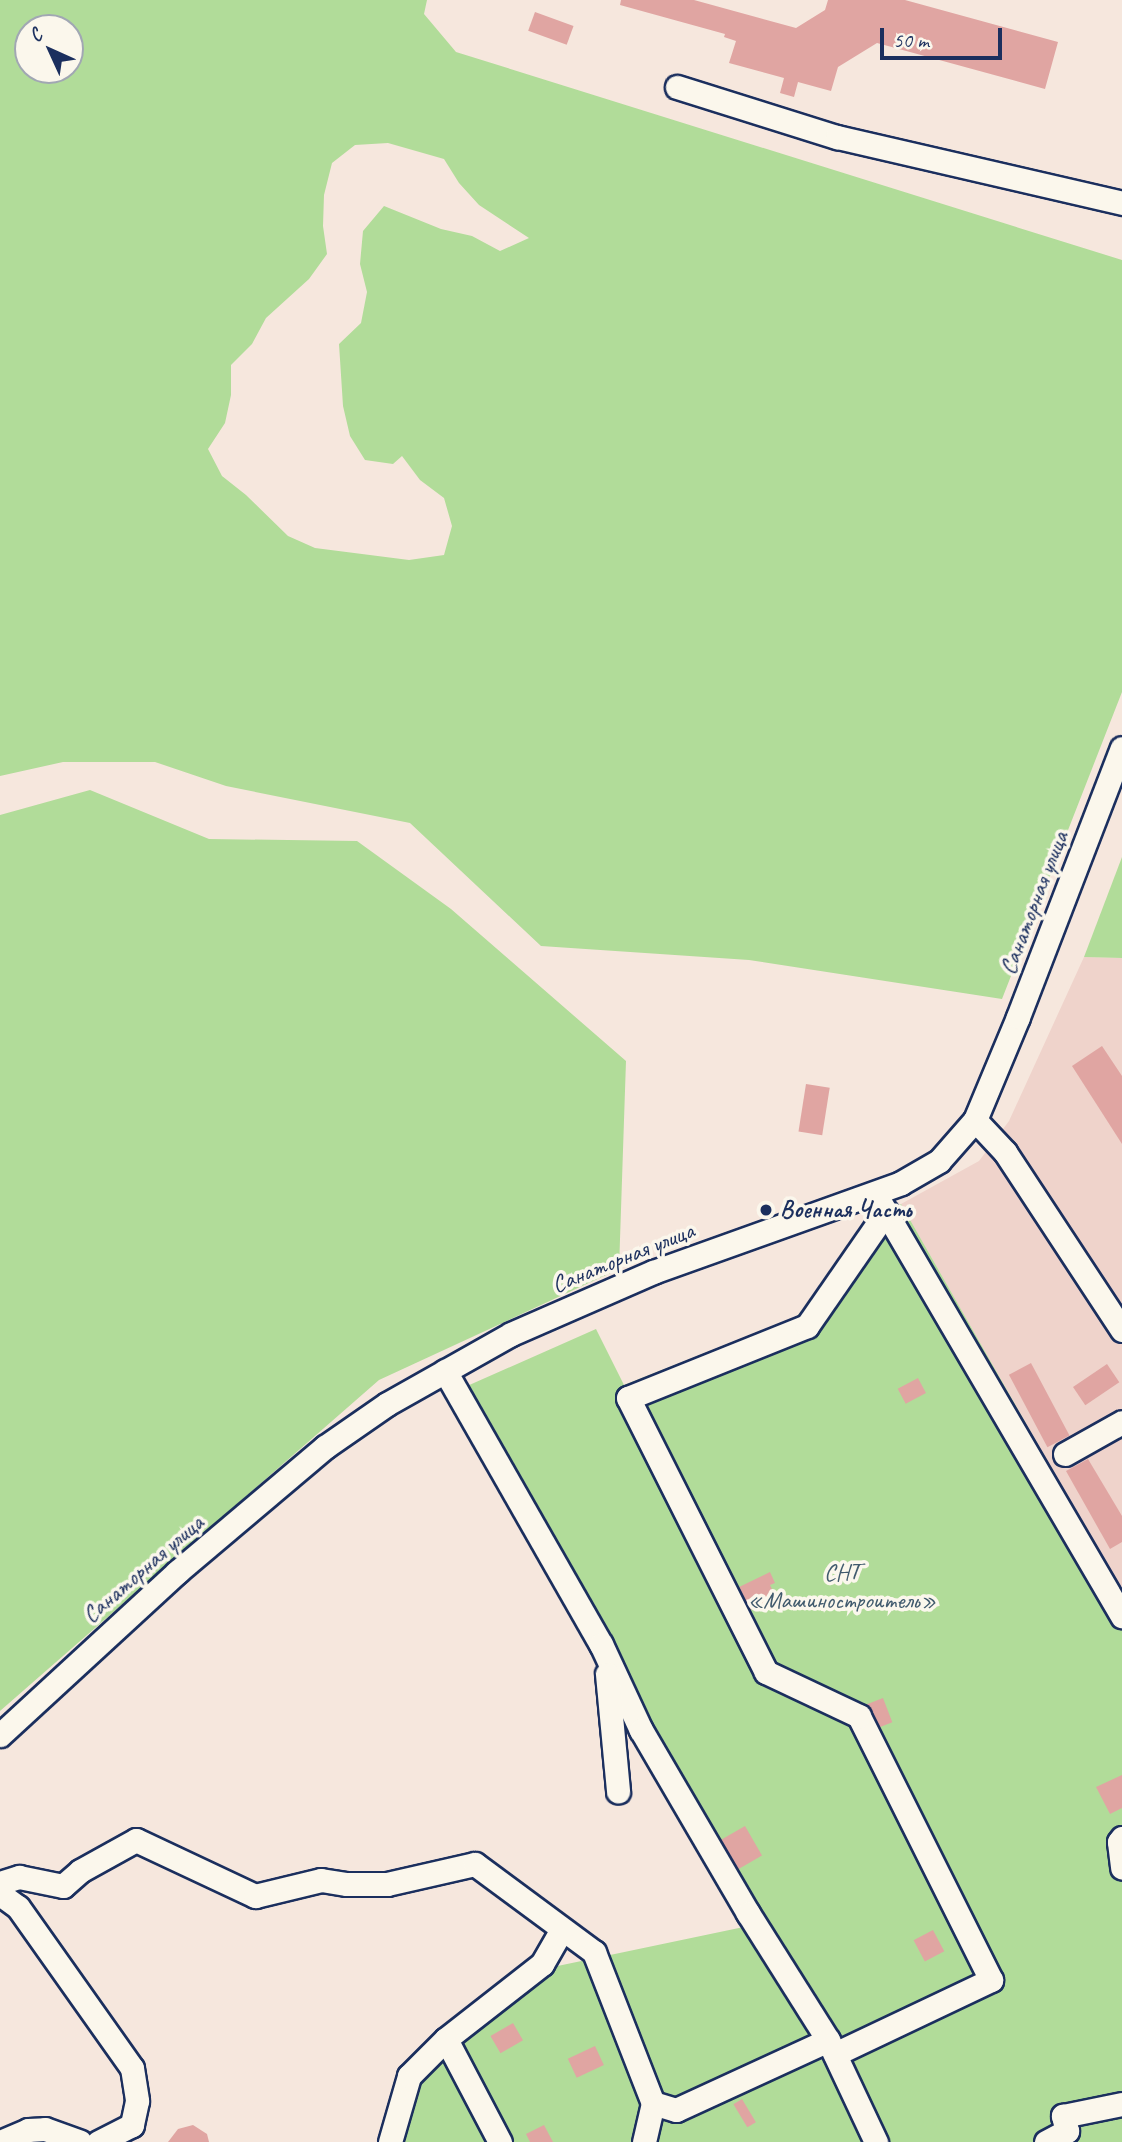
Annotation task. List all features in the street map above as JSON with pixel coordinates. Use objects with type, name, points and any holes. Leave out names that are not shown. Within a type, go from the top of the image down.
[{"type":"street","points":[[677,87],[836,137],[1122,203]]},
{"type":"street","name":"Санаторная улица","points":[[0,1735],[177,1572],[325,1447],[387,1404],[511,1334],[653,1272],[881,1203],[901,1184],[939,1161],[975,1120],[1018,1017],[1122,748]]},
{"type":"street","points":[[975,1120],[1005,1152],[1122,1330]]},
{"type":"street","points":[[653,2103],[676,2109],[991,1980],[859,1716],[766,1672],[628,1398],[807,1326],[881,1203],[1122,1616]]},
{"type":"street","points":[[444,1371],[601,1644],[640,1730],[831,2047],[876,2142]]},
{"type":"street","points":[[1065,1454],[1122,1422]]},
{"type":"street","points":[[601,1644],[608,1684],[618,1791]]},
{"type":"street","points":[[1122,1838],[1119,1842],[1122,1868]]},
{"type":"street","points":[[0,1883],[19,1877],[63,1886],[80,1871],[136,1840],[255,1896],[321,1880],[347,1884],[387,1884],[475,1864],[561,1931],[594,1952],[653,2103],[644,2142]]},
{"type":"street","points":[[0,1894],[18,1907],[132,2067],[137,2101],[132,2125],[98,2142]]},
{"type":"street","points":[[390,2142],[409,2076],[446,2039],[542,1964],[561,1931]]},
{"type":"street","points":[[446,2039],[500,2142]]},
{"type":"street","points":[[1046,2142],[1067,2131],[1063,2116],[1122,2104]]},
{"type":"street","points":[[0,2142],[28,2130],[45,2129],[80,2142]]},
{"type":"shaded area","points":[[1084,957],[1122,958],[1122,1592],[901,1204],[979,1161],[1009,1121]]},
{"type":"green space","points":[[0,0],[427,0],[424,14],[456,52],[1122,260],[1122,692],[1002,999],[749,960],[541,946],[410,823],[226,786],[155,762],[63,762],[0,776]],"holes":[[[388,143],[444,159],[459,183],[479,205],[529,238],[500,251],[472,236],[441,229],[384,206],[363,231],[360,264],[367,292],[361,323],[339,344],[343,406],[350,436],[365,460],[393,464],[402,456],[420,480],[444,498],[452,526],[444,555],[409,560],[315,548],[288,536],[222,476],[208,449],[225,423],[231,395],[231,365],[252,344],[266,318],[309,279],[327,254],[323,226],[324,195],[332,163],[355,145]]]},
{"type":"green space","points":[[90,790],[209,839],[357,841],[451,909],[626,1061],[619,1269],[379,1380],[0,1711],[0,815]]},
{"type":"green space","points":[[1122,857],[1122,958],[1084,957]]},
{"type":"green space","name":"СНТ «Машиностроитель»","points":[[901,1204],[1122,1592],[1122,2142],[405,2142],[417,2084],[548,1968],[758,1924],[458,1390],[596,1329],[624,1385],[796,1317]]},
{"type":"building","points":[[621,0],[694,0],[796,28],[825,10],[828,0],[905,0],[1058,42],[1045,89],[877,43],[838,67],[831,91],[798,82],[794,97],[780,93],[784,78],[729,63],[736,41],[724,37],[725,34],[620,5]]},
{"type":"building","points":[[535,12],[574,26],[567,45],[528,31]]},
{"type":"building","points":[[1102,1046],[1122,1076],[1122,1144],[1072,1066]]},
{"type":"building","points":[[806,1084],[830,1088],[822,1135],[798,1131]]},
{"type":"building","points":[[1031,1363],[1069,1435],[1047,1447],[1009,1375]]},
{"type":"building","points":[[1107,1364],[1119,1382],[1085,1405],[1073,1387]]},
{"type":"building","points":[[918,1378],[926,1393],[906,1404],[898,1389]]},
{"type":"building","points":[[1088,1459],[1122,1516],[1122,1542],[1110,1549],[1066,1471]]},
{"type":"building","points":[[770,1572],[775,1583],[770,1585],[776,1597],[748,1611],[737,1588]]},
{"type":"building","points":[[883,1698],[892,1722],[872,1730],[862,1706]]},
{"type":"building","points":[[1122,1775],[1122,1808],[1110,1814],[1096,1787]]},
{"type":"building","points":[[745,1826],[762,1855],[735,1871],[718,1841]]},
{"type":"building","points":[[933,1930],[944,1951],[925,1962],[914,1940]]},
{"type":"building","points":[[513,2023],[523,2040],[500,2053],[490,2036]]},
{"type":"building","points":[[595,2046],[604,2065],[577,2078],[568,2059]]},
{"type":"building","points":[[742,2099],[756,2122],[747,2127],[733,2104]]},
{"type":"building","points":[[193,2125],[207,2134],[209,2142],[168,2142],[178,2129]]},
{"type":"building","points":[[544,2125],[553,2142],[530,2142],[526,2134]]},
{"type":"place","name":"Военная Часть","points":[[766,1210]]}]
